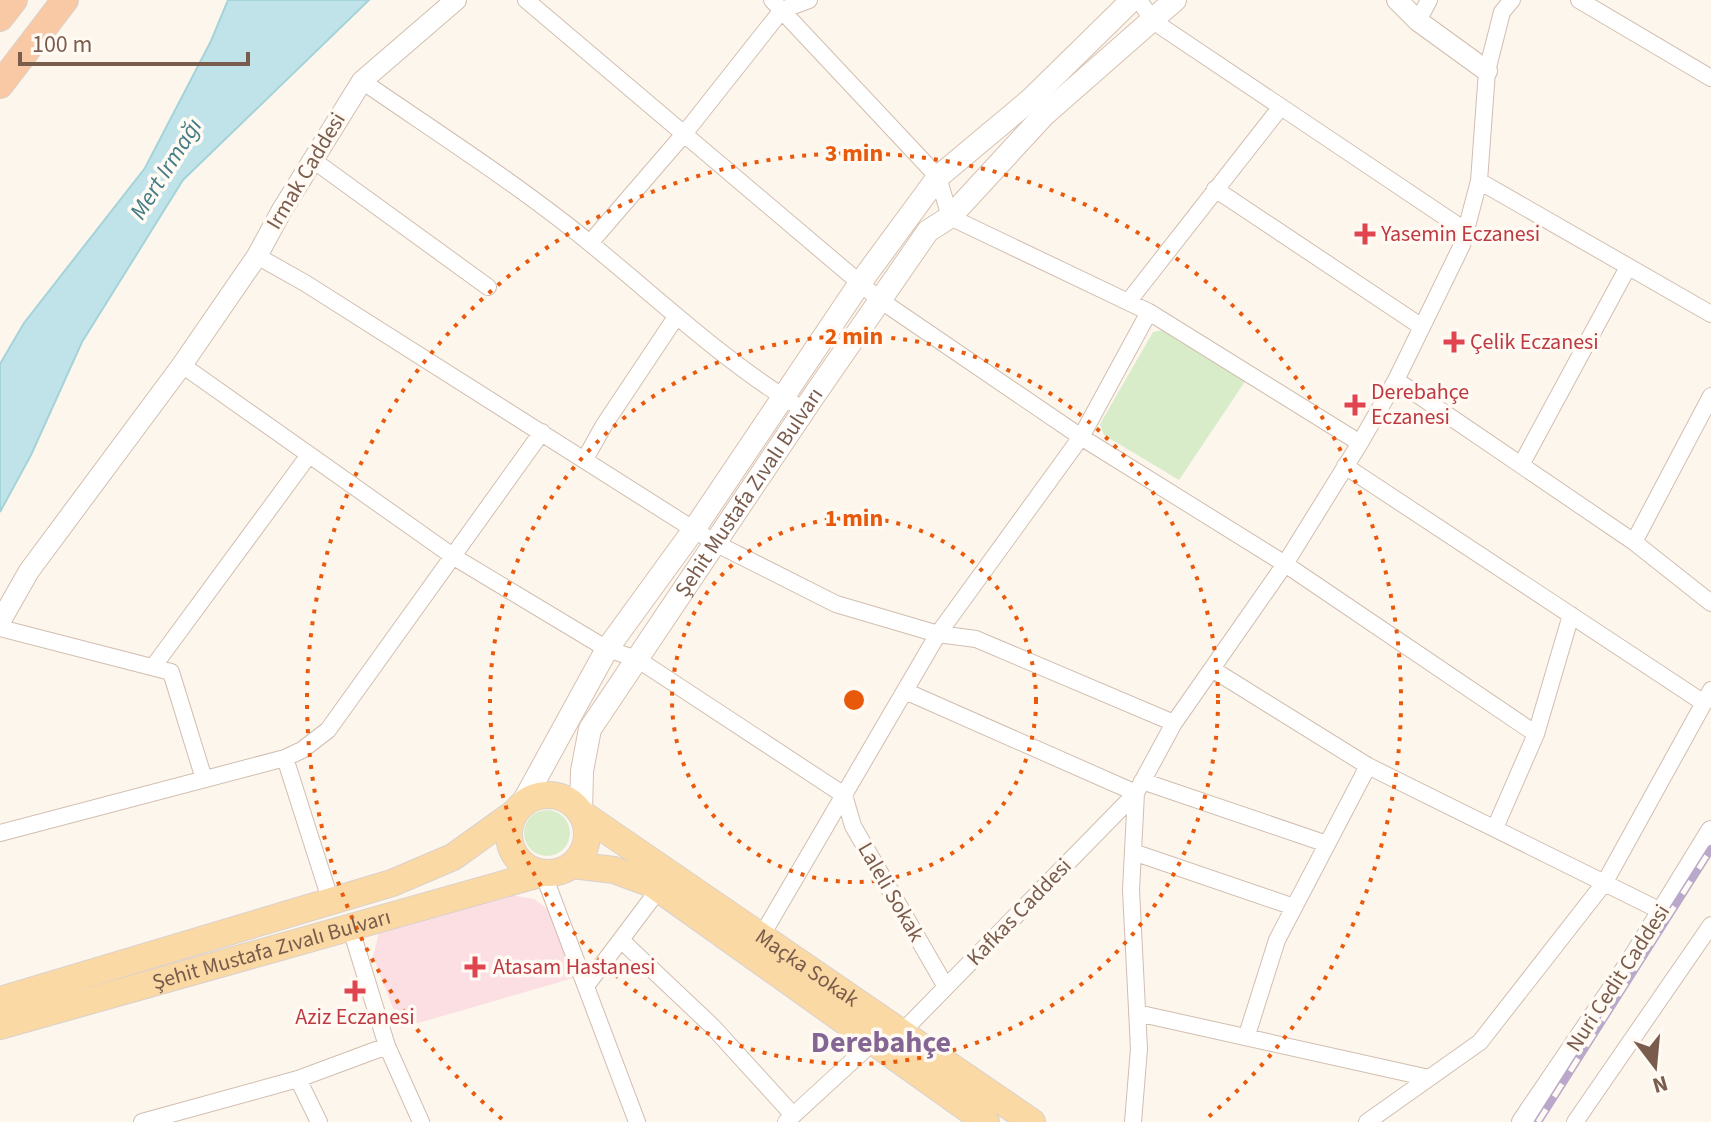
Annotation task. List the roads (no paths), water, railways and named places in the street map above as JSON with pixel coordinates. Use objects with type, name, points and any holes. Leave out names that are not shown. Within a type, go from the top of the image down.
[{"type":"highway","points":[[0,18],[14,0]]},
{"type":"highway","points":[[0,85],[65,0]]},
{"type":"main road","name":"Şehit Mustafa Zıvalı Bulvarı","points":[[0,1000],[392,883],[453,857],[518,809],[607,649],[695,528],[860,283],[938,177],[1030,100],[1132,0]]},
{"type":"main road","name":"Şehit Mustafa Zıvalı Bulvarı","points":[[581,813],[582,771],[590,729],[928,231],[950,217],[1044,115],[1175,0]]},
{"type":"main road","points":[[547,794],[560,796],[581,813],[586,823],[585,846],[572,865],[553,873],[543,873],[530,870],[512,852],[508,827],[518,809],[533,797],[547,794]]},
{"type":"main road","name":"Maçka Sokak","points":[[581,813],[1032,1122]]},
{"type":"main road","name":"Maçka Sokak","points":[[572,865],[614,870],[659,889],[986,1122]]},
{"type":"main road","name":"Şehit Mustafa Zıvalı Bulvarı","points":[[0,1026],[543,873]]},
{"type":"street","name":"Irmak Caddesi","points":[[0,625],[29,571],[182,365],[257,256],[362,81],[456,0]]},
{"type":"street","points":[[526,0],[880,300],[1081,437],[1285,564],[1536,734]]},
{"type":"street","points":[[590,243],[684,134],[777,5],[809,0]]},
{"type":"street","points":[[1139,0],[1153,21],[1466,231]]},
{"type":"street","points":[[1397,0],[1418,21],[1487,71]]},
{"type":"street","points":[[1418,21],[1429,0]]},
{"type":"street","points":[[1133,1122],[1139,1049],[1131,890],[1139,787],[1174,723],[1285,564],[1360,443],[1396,380],[1462,245],[1479,181],[1487,71],[1502,12],[1512,0]]},
{"type":"street","points":[[1579,0],[1711,78]]},
{"type":"street","points":[[777,5],[938,177],[950,217],[1149,312],[1360,443]]},
{"type":"street","points":[[362,81],[590,243],[676,317],[804,410]]},
{"type":"street","points":[[1128,302],[1280,108]]},
{"type":"street","points":[[313,160],[488,287]]},
{"type":"street","points":[[1479,181],[1711,314]]},
{"type":"street","points":[[1215,189],[1422,327]]},
{"type":"street","points":[[257,256],[305,283],[715,543],[836,604],[938,634],[976,639],[1174,723]]},
{"type":"street","points":[[1521,465],[1628,267]]},
{"type":"street","points":[[762,935],[938,634],[1081,437],[1149,312]]},
{"type":"street","points":[[585,459],[676,317]]},
{"type":"street","points":[[182,365],[454,557],[607,649],[637,659],[844,795]]},
{"type":"street","points":[[1396,380],[1634,542],[1711,603]]},
{"type":"street","points":[[1634,542],[1711,396]]},
{"type":"street","points":[[0,833],[285,758],[302,750],[328,730],[542,432]]},
{"type":"street","points":[[153,667],[309,455]]},
{"type":"street","points":[[1345,466],[1571,615],[1708,697],[1605,882],[1480,1042],[1367,1122]]},
{"type":"street","points":[[1495,828],[1536,734],[1571,615]]},
{"type":"street","points":[[0,625],[171,672],[204,779]]},
{"type":"street","points":[[1212,669],[1368,766],[1663,912]]},
{"type":"street","points":[[905,691],[1139,787],[1327,844]]},
{"type":"street","points":[[285,758],[331,902]]},
{"type":"street","points":[[1247,1035],[1277,940],[1368,766]]},
{"type":"street","name":"Kafkas Caddesi","points":[[902,1032],[1139,787]]},
{"type":"street","name":"Laleli Sokak","points":[[844,795],[853,826],[946,987]]},
{"type":"street","name":"Nuri Cedit Caddesi","points":[[1522,1122],[1663,912],[1711,831]]},
{"type":"street","points":[[1133,852],[1294,907]]},
{"type":"street","points":[[543,873],[637,1122]]},
{"type":"street","points":[[586,986],[659,889]]},
{"type":"street","points":[[1575,1122],[1711,925]]},
{"type":"street","points":[[350,926],[387,1046],[421,1122]]},
{"type":"street","points":[[621,940],[712,1026],[790,1119],[873,1042]]},
{"type":"street","points":[[1137,1013],[1247,1035],[1429,1078]]},
{"type":"street","points":[[142,1122],[298,1079],[387,1046]]},
{"type":"street","points":[[298,1079],[319,1122]]},
{"type":"water","name":"Mert Irmağı","points":[[228,0],[369,0],[183,180],[82,342],[31,455],[0,512],[0,364],[24,323],[145,168],[211,41]]},
{"type":"railway","points":[[1538,1122],[1711,849]]},
{"type":"place","name":"Yasemin Eczanesi","points":[[1365,234]]},
{"type":"place","name":"Çelik Eczanesi","points":[[1454,342]]},
{"type":"place","name":"Derebahçe Eczanesi","points":[[1355,405]]},
{"type":"place","name":"Atasam Hastanesi","points":[[475,967]]},
{"type":"place","name":"Aziz Eczanesi","points":[[355,991]]},
{"type":"district","name":"Derebahçe","points":[[881,1042]]}]
